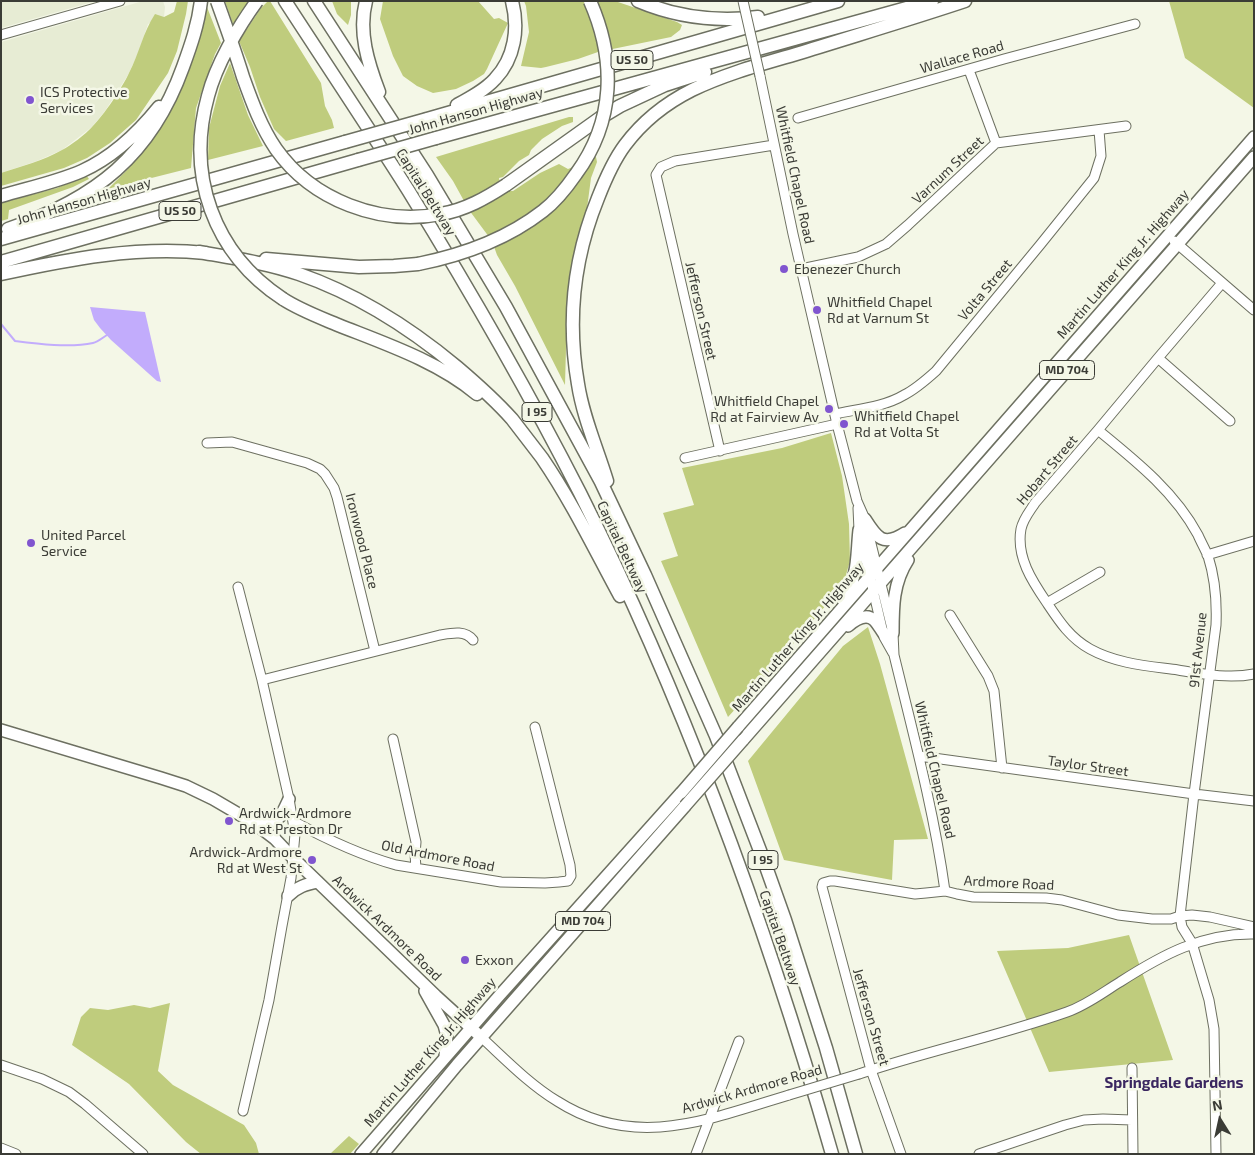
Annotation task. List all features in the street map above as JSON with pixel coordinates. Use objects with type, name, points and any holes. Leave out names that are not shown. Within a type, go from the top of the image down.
[{"type":"highway","points":[[1,232],[53,212],[105,181],[146,138],[161,116],[176,88],[193,41],[201,1]]},
{"type":"highway","points":[[217,1],[255,108],[265,132],[276,150],[304,179],[322,192],[345,204],[368,212],[392,216],[418,217],[441,214],[463,208],[506,185],[600,118],[640,96],[666,85],[832,29]]},
{"type":"highway","points":[[257,1],[226,52],[208,94],[202,119],[200,139],[202,174],[209,207],[223,237],[232,251],[256,279],[283,299],[310,313],[432,365],[471,389],[492,406],[542,459]]},
{"type":"highway","name":"Capital Beltway","points":[[285,1],[408,190],[461,276],[510,361],[580,494],[646,634],[722,818],[760,923],[804,1058],[832,1154]]},
{"type":"highway","name":"Capital Beltway","points":[[314,1],[394,124],[506,306],[617,514],[646,575],[723,754],[764,861],[826,1048],[856,1154]]},
{"type":"highway","points":[[366,1],[362,29],[366,50],[375,80],[394,124]]},
{"type":"highway","points":[[427,119],[469,99],[495,79],[503,69],[514,42],[516,26],[512,1]]},
{"type":"highway","points":[[1,274],[76,258],[151,251],[199,252],[360,267],[394,266],[436,260],[486,244],[530,220],[549,205],[571,182],[593,146],[605,110],[608,73],[606,51],[590,1]]},
{"type":"highway","points":[[638,1],[680,15],[737,19],[778,14],[831,1]]},
{"type":"highway","name":"John Hanson Highway","points":[[1,239],[838,1]]},
{"type":"highway","name":"John Hanson Highway","points":[[1,262],[436,138],[932,1]]},
{"type":"highway","points":[[617,514],[582,405],[575,364],[573,321],[576,276],[587,229],[604,183],[613,164],[625,146],[657,112],[693,90],[749,68],[965,1]]},
{"type":"highway","points":[[1,196],[67,177],[98,162],[113,152],[151,117],[162,102],[186,59]]},
{"type":"highway","points":[[199,252],[270,265],[336,289],[394,321],[422,340],[475,382],[512,420],[542,459],[578,518],[671,692]]},
{"type":"main road","name":"Martin Luther King Jr. Highway","points":[[361,1154],[445,1056],[681,793],[1254,137]]},
{"type":"main road","name":"Martin Luther King Jr. Highway","points":[[382,1154],[481,1037],[1254,157]]},
{"type":"main road","points":[[862,524],[879,539],[886,540],[898,538],[910,530]]},
{"type":"main road","points":[[825,628],[851,585],[856,566],[862,524]]},
{"type":"main road","points":[[888,633],[898,579],[925,532]]},
{"type":"main road","points":[[833,638],[855,620],[865,617],[874,620],[888,633]]},
{"type":"main road","name":"Ardwick Ardmore Road","points":[[1,730],[180,784],[213,799],[254,823],[275,839],[420,981],[481,1037]]},
{"type":"main road","points":[[254,823],[272,822],[280,818],[289,799]]},
{"type":"main road","points":[[288,896],[296,889],[318,882]]},
{"type":"main road","points":[[420,981],[444,1025],[447,1036],[445,1056]]},
{"type":"street","points":[[1,35],[120,1]]},
{"type":"street","name":"Whitfield Chapel Road","points":[[744,1],[801,269],[932,815],[945,891]]},
{"type":"street","name":"Wallace Road","points":[[798,118],[1135,24]]},
{"type":"street","points":[[969,70],[996,144]]},
{"type":"street","name":"Varnum Street","points":[[801,269],[858,257],[886,244],[996,144],[1126,126]]},
{"type":"street","name":"Volta Street","points":[[835,414],[895,400],[918,386],[936,371],[1094,178],[1101,156],[1099,130]]},
{"type":"street","name":"Jefferson Street","points":[[720,451],[656,177],[661,166],[675,161],[774,145]]},
{"type":"street","points":[[1168,236],[1254,310]]},
{"type":"street","name":"Hobart Street","points":[[1222,283],[1036,502],[1027,515],[1021,529],[1021,549],[1025,564],[1035,585],[1061,624],[1083,645],[1096,652],[1120,661],[1210,674],[1235,677],[1254,674]]},
{"type":"street","points":[[1158,358],[1230,421]]},
{"type":"street","points":[[685,458],[838,424]]},
{"type":"street","name":"91st Avenue","points":[[1098,430],[1153,477],[1179,505],[1193,526],[1207,555],[1214,586],[1216,625],[1180,916]]},
{"type":"street","name":"Ironwood Place","points":[[207,443],[232,442],[307,464],[320,469],[325,474],[334,488],[337,497],[375,651]]},
{"type":"street","points":[[1207,555],[1254,542]]},
{"type":"street","points":[[1047,603],[1100,572]]},
{"type":"street","points":[[238,587],[262,680],[295,834],[292,878],[267,1009],[242,1111]]},
{"type":"street","points":[[950,615],[988,676],[994,691],[1002,768]]},
{"type":"street","points":[[262,680],[440,635],[451,633],[468,634],[473,640]]},
{"type":"street","name":"Old Ardmore Road","points":[[293,821],[343,846],[396,865],[501,882],[559,882],[568,880],[572,876],[570,865],[535,728]]},
{"type":"street","points":[[392,739],[416,842],[416,868]]},
{"type":"street","name":"Taylor Street","points":[[918,756],[1254,801]]},
{"type":"street","name":"Ardmore Road","points":[[822,884],[827,881],[835,881],[915,894],[945,891],[973,897],[1046,898],[1138,918],[1163,919],[1192,915],[1254,927]]},
{"type":"street","name":"Jefferson Street","points":[[822,884],[871,1070],[901,1154]]},
{"type":"street","points":[[1180,916],[1182,927],[1192,943],[1209,1000],[1214,1029],[1216,1154]]},
{"type":"street","name":"Ardwick Ardmore Road","points":[[481,1037],[555,1100],[576,1112],[595,1119],[631,1127],[656,1128],[711,1118],[1068,1012],[1092,1000],[1152,961],[1192,943],[1221,936],[1254,934]]},
{"type":"street","points":[[696,1154],[739,1041]]},
{"type":"street","points":[[1,1065],[42,1079],[69,1092],[143,1154]]},
{"type":"street","points":[[1132,1068],[1133,1154]]},
{"type":"street","points":[[979,1154],[1084,1120],[1132,1120]]},
{"type":"street","points":[[1,1148],[16,1154]]},
{"type":"shaded area","points":[[1,1],[96,1],[1,28]]},
{"type":"shaded area","points":[[143,1],[163,1],[165,7],[164,17],[148,24],[128,75],[105,111],[92,127],[62,150],[1,173],[1,42]]},
{"type":"shaded area","points":[[90,307],[145,312],[161,382],[157,381],[111,340],[94,320]]},
{"type":"green space","points":[[177,1],[188,1],[177,51],[168,73],[136,120],[110,143],[87,158],[64,168],[1,186],[1,173],[55,154],[73,143],[97,122],[126,79],[147,28],[155,14],[164,17],[174,12]]},
{"type":"green space","points":[[225,1],[249,1],[233,24]]},
{"type":"green space","points":[[270,1],[321,83],[325,106],[334,128],[286,141],[274,129],[239,41],[261,8]]},
{"type":"green space","points":[[332,1],[351,1],[351,15],[348,25],[337,14]]},
{"type":"green space","points":[[383,1],[478,1],[494,19],[499,18],[508,23],[484,74],[456,89],[433,93],[417,86],[403,76],[393,56],[380,19]]},
{"type":"green space","points":[[524,1],[615,1],[682,25],[680,30],[671,37],[598,52],[541,68],[521,66],[529,32]]},
{"type":"green space","points":[[1169,1],[1254,1],[1254,108],[1185,58]]},
{"type":"green space","points":[[205,2],[221,43],[215,54],[196,108],[191,168],[108,189],[128,169],[164,123],[189,66]]},
{"type":"green space","points":[[230,63],[248,115],[263,146],[208,160],[209,128],[220,86]]},
{"type":"green space","points":[[573,117],[573,122],[562,126],[542,139],[531,150],[529,155],[519,161],[503,177],[499,178],[500,183],[508,191],[513,191],[540,173],[559,164],[568,169],[578,165],[586,158],[596,157],[597,162],[591,178],[586,216],[580,235],[567,312],[565,385],[515,286],[497,255],[492,241],[469,210],[453,181],[436,157]]},
{"type":"green space","points":[[86,175],[89,179],[73,187],[9,210],[8,219],[1,221],[1,203],[57,188]]},
{"type":"green space","points":[[831,433],[842,476],[849,524],[850,561],[843,585],[728,717],[661,561],[678,556],[663,513],[694,505],[682,468],[782,448]]},
{"type":"green space","points":[[868,627],[928,839],[894,840],[892,880],[784,860],[748,761],[843,646]]},
{"type":"green space","points":[[1129,935],[1173,1060],[1049,1072],[997,951],[1068,948]]},
{"type":"green space","points":[[170,1003],[158,1071],[173,1085],[244,1125],[256,1143],[259,1154],[201,1154],[186,1142],[129,1084],[72,1045],[81,1017],[90,1008],[108,1010],[134,1005],[150,1008]]},
{"type":"green space","points":[[349,1136],[359,1144],[350,1154],[330,1154]]},
{"type":"waterway","points":[[1,324],[15,341],[34,343],[84,344],[98,341],[107,335]]},
{"type":"place","name":"ICS Protective Services","points":[[30,100]]},
{"type":"place","name":"Ebenezer Church","points":[[784,269]]},
{"type":"place","name":"Whitfield Chapel Rd at Varnum St","points":[[817,310]]},
{"type":"place","name":"Whitfield Chapel Rd at Fairview Av","points":[[829,409]]},
{"type":"place","name":"Whitfield Chapel Rd at Volta St","points":[[844,424]]},
{"type":"place","name":"United Parcel Service","points":[[31,543]]},
{"type":"place","name":"Ardwick-Ardmore Rd at Preston Dr","points":[[229,821]]},
{"type":"place","name":"Ardwick-Ardmore Rd at West St","points":[[312,860]]},
{"type":"place","name":"Exxon","points":[[465,960]]},
{"type":"district","name":"Springdale Gardens","points":[[1174,1083]]}]
